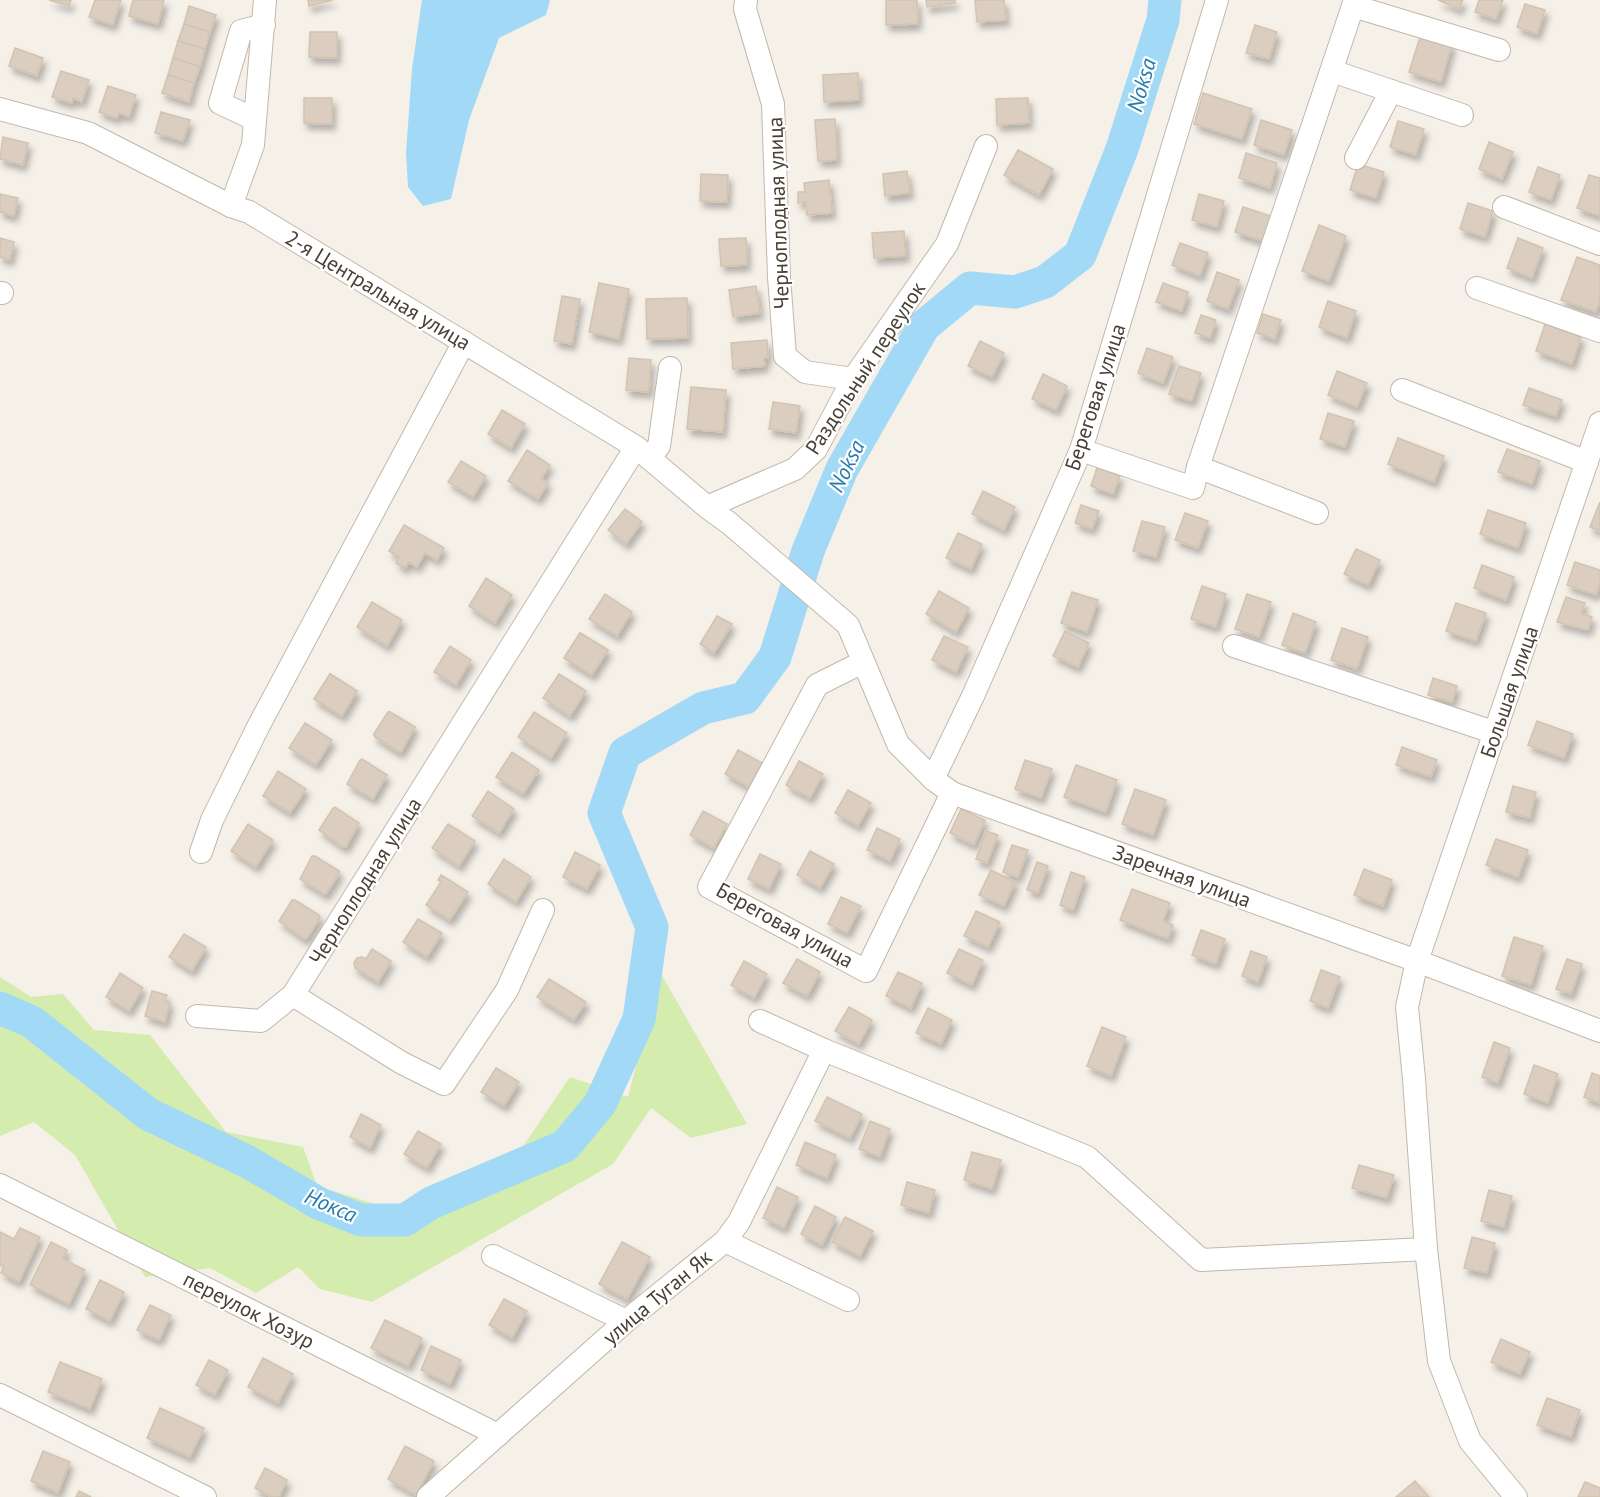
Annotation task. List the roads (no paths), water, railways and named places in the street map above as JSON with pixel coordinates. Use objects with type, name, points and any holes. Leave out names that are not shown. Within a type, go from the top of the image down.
[{"type":"street","points":[[231,206],[253,145],[265,0]]},
{"type":"street","name":"Черноплодная улица","points":[[746,0],[746,9],[773,105],[779,277],[785,356],[805,372],[853,379]]},
{"type":"street","name":"Береговая улица","points":[[933,779],[973,696],[1081,450],[1217,0]]},
{"type":"street","points":[[1081,450],[1193,488],[1198,467],[1354,3],[1499,50]]},
{"type":"street","points":[[254,119],[220,103],[241,31],[264,26]]},
{"type":"street","points":[[1332,71],[1462,115]]},
{"type":"street","points":[[1356,158],[1391,91]]},
{"type":"street","name":"2-я Центральная улица","points":[[0,109],[88,133],[231,206],[249,212],[464,342],[642,453],[707,507],[729,522],[848,625]]},
{"type":"street","name":"Раздольный переулок","points":[[707,507],[795,469],[816,448],[853,379],[947,244],[986,146]]},
{"type":"street","points":[[1504,207],[1600,244]]},
{"type":"street","points":[[1477,288],[1600,331]]},
{"type":"street","points":[[201,852],[212,820],[259,725],[464,342]]},
{"type":"street","name":"Черноплодная улица","points":[[197,1016],[261,1021],[293,995],[642,453],[659,446],[670,368]]},
{"type":"street","points":[[1402,390],[1587,462]]},
{"type":"street","name":"Большая улица","points":[[1515,1496],[1470,1441],[1440,1361],[1426,1249],[1407,1007],[1417,961],[1600,423]]},
{"type":"street","points":[[1198,467],[1317,513]]},
{"type":"street","name":"Заречная улица","points":[[848,625],[898,744],[933,779],[952,793],[1417,961],[1600,1031]]},
{"type":"street","points":[[1234,646],[1496,733]]},
{"type":"street","name":"Береговая улица","points":[[863,662],[817,685],[709,887],[866,971],[952,793]]},
{"type":"street","points":[[293,995],[402,1063],[444,1084],[507,990],[543,910]]},
{"type":"street","points":[[760,1021],[824,1050],[1087,1157],[1201,1260],[1426,1249]]},
{"type":"street","name":"улица Туган Як","points":[[429,1497],[626,1321],[725,1241],[740,1222],[824,1050]]},
{"type":"street","name":"переулок Хозур","points":[[0,1185],[498,1435]]},
{"type":"street","points":[[725,1241],[848,1300]]},
{"type":"street","points":[[493,1256],[626,1321]]},
{"type":"street","points":[[0,1395],[204,1497]]},
{"type":"water","points":[[422,0],[550,0],[546,15],[499,38],[469,120],[451,199],[423,206],[408,187],[406,153],[412,69]]},
{"type":"waterway","name":"Noksa","points":[[0,1008],[32,1022],[148,1114],[248,1162],[320,1204],[361,1220],[405,1220],[431,1203],[565,1146],[600,1104],[639,1019],[652,927],[604,813],[625,753],[703,708],[745,698],[775,657],[808,551],[842,469],[924,326],[970,288],[1015,292],[1045,282],[1080,255],[1122,149],[1163,20],[1165,0]]},
{"type":"water label","name":"Нокса","points":[[331,1205]]}]
